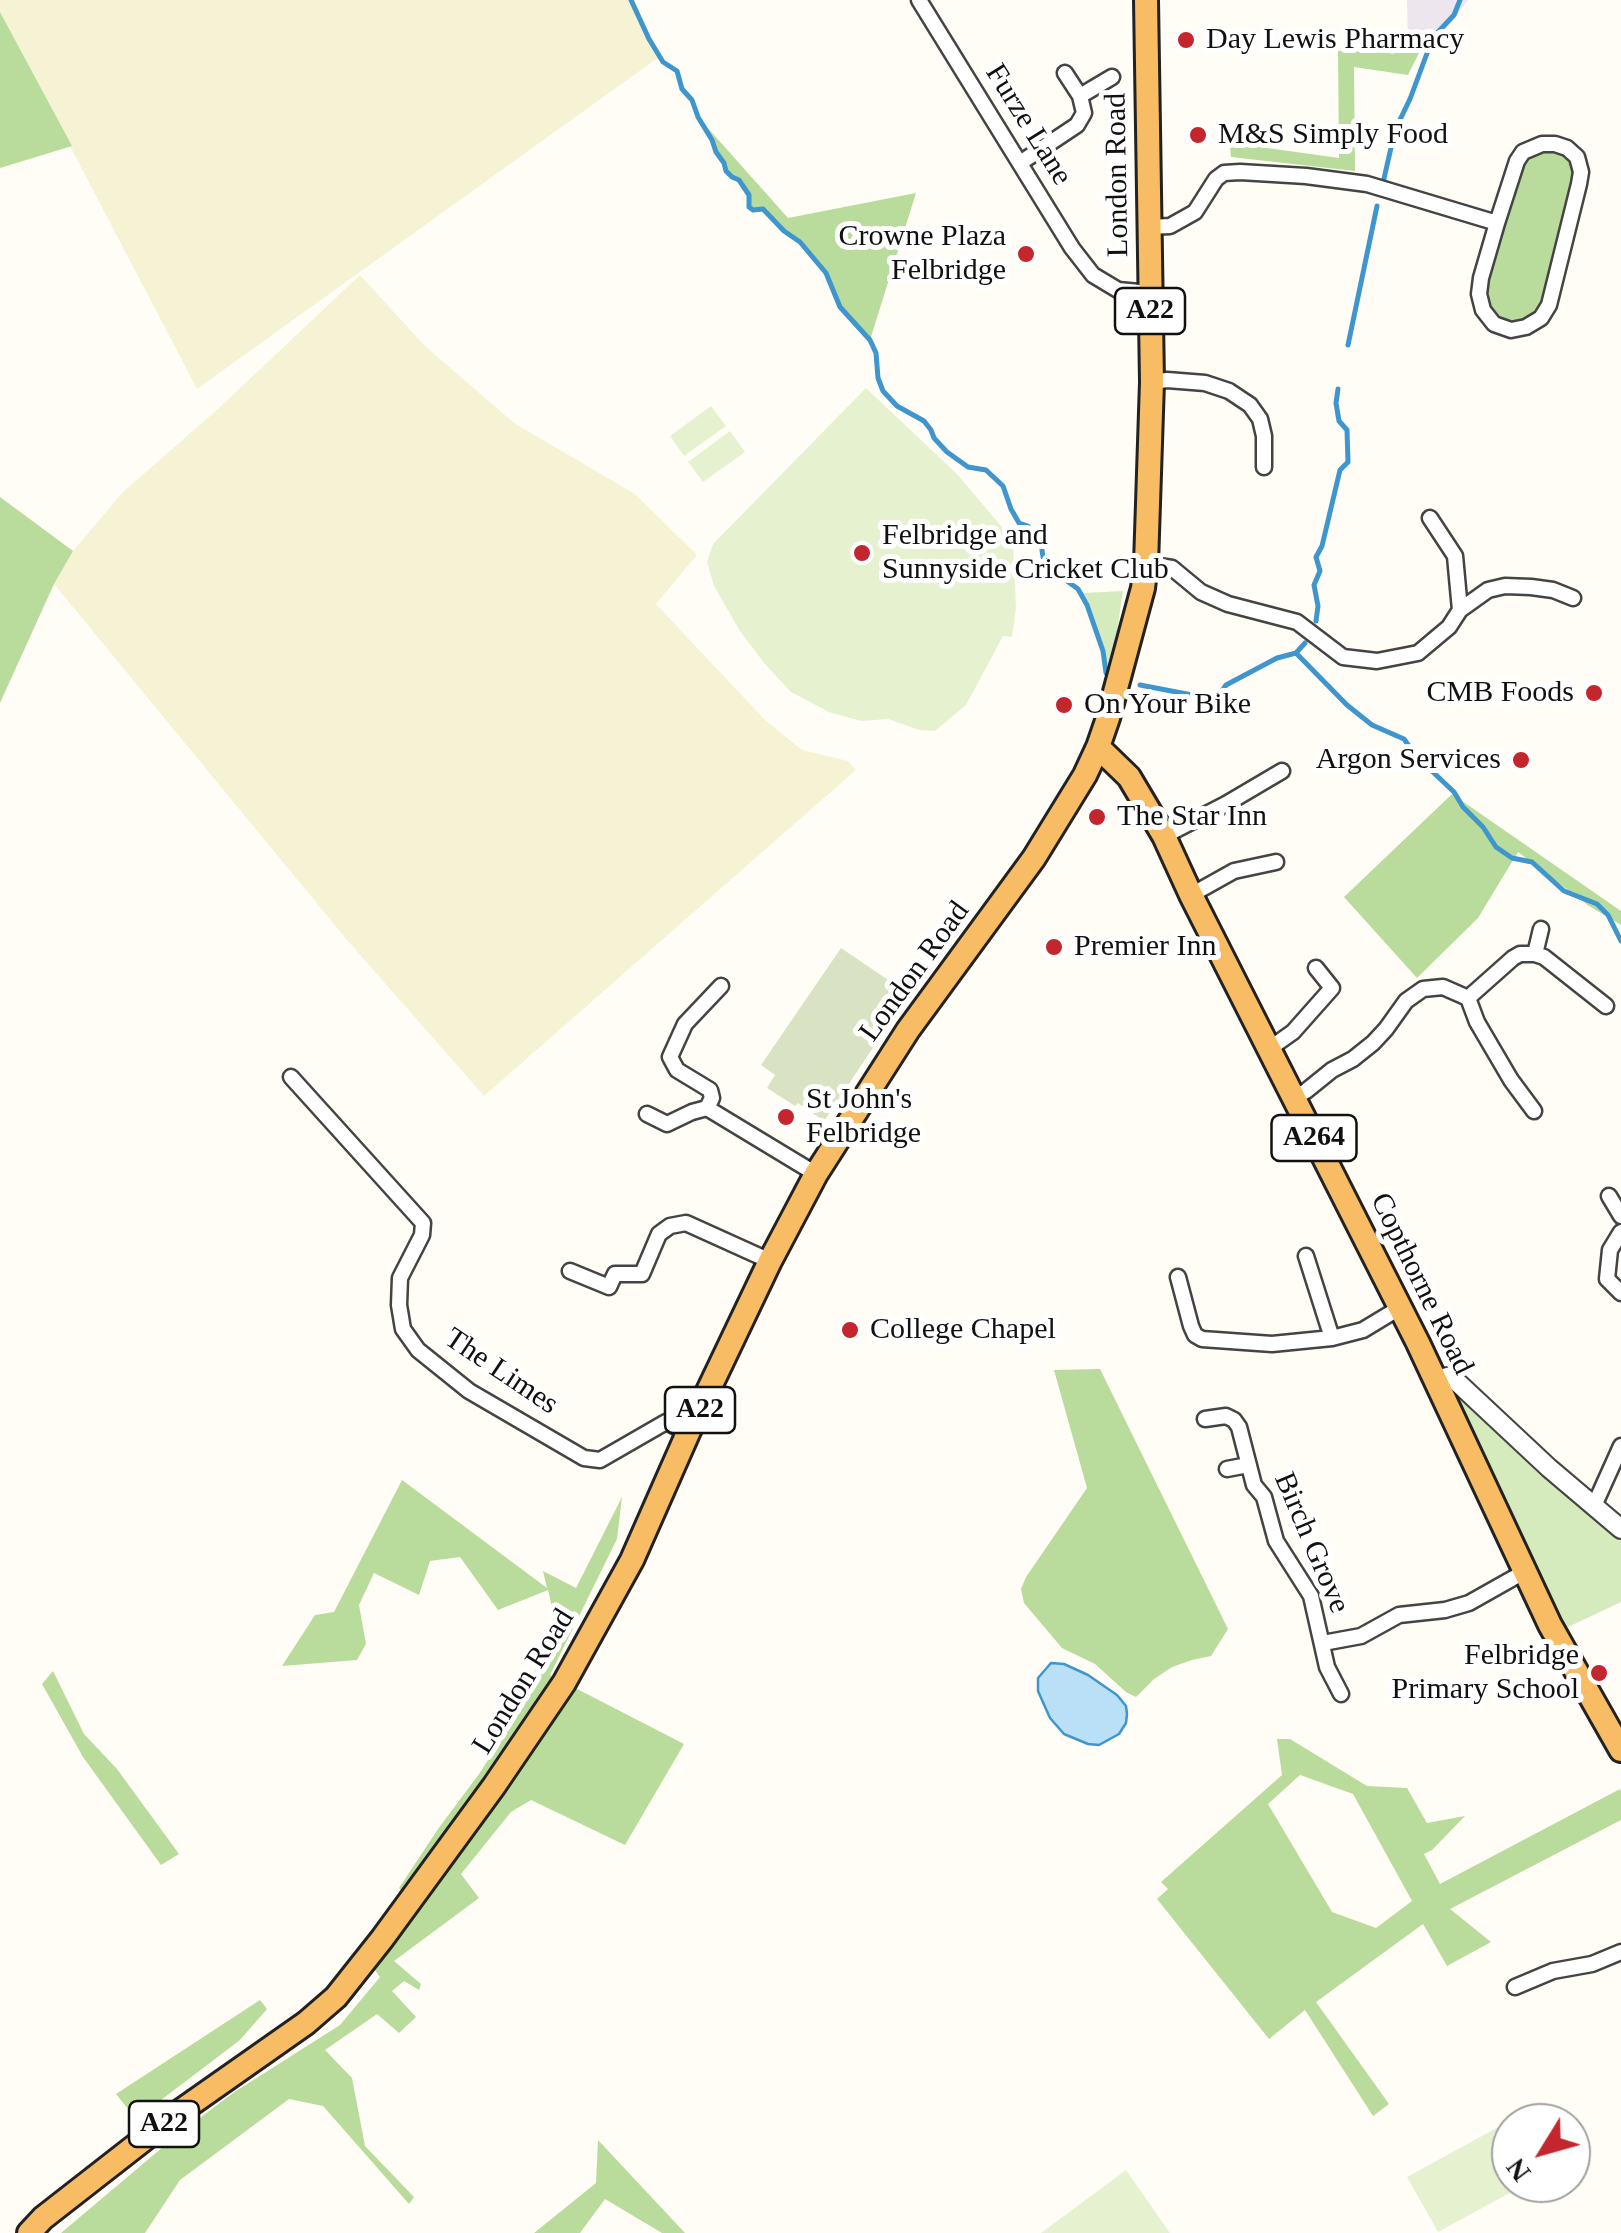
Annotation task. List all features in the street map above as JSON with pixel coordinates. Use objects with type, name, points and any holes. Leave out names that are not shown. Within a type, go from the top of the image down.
[{"type":"highway","name":"London Road","points":[[29,2233],[175,2115],[314,2017],[336,1997],[494,1786],[564,1683],[632,1560],[688,1433],[816,1174],[908,1030],[1049,835],[1085,774],[1098,747],[1143,588],[1146,564],[1152,382],[1146,0]]},
{"type":"highway","name":"Copthorne Road","points":[[1098,747],[1129,777],[1164,836],[1401,1307],[1550,1625],[1621,1750]]},
{"type":"street","name":"Furze Lane","points":[[918,0],[1093,276],[1118,290],[1150,293]]},
{"type":"street","points":[[1020,163],[1077,125],[1084,113],[1080,96],[1065,72]]},
{"type":"street","points":[[1080,96],[1112,78]]},
{"type":"street","points":[[1542,144],[1555,144],[1577,157],[1580,184],[1549,304],[1541,318],[1526,327],[1511,330],[1494,324],[1483,310],[1481,278],[1497,224],[1522,152],[1542,144]]},
{"type":"street","points":[[1149,227],[1170,226],[1195,212],[1216,179],[1224,173],[1240,172],[1367,184],[1497,224]]},
{"type":"street","points":[[1152,382],[1205,383],[1250,405],[1264,436],[1264,467]]},
{"type":"street","points":[[1430,518],[1456,556],[1460,610]]},
{"type":"street","points":[[1146,564],[1172,568],[1201,592],[1228,604],[1297,622],[1343,657],[1377,661],[1418,653],[1449,627],[1460,610],[1488,590],[1505,586],[1554,590],[1573,598]]},
{"type":"street","points":[[1164,836],[1282,771]]},
{"type":"street","points":[[1191,895],[1234,871],[1276,862]]},
{"type":"street","points":[[1535,954],[1541,929]]},
{"type":"street","points":[[1468,998],[1513,958],[1535,954],[1606,1006]]},
{"type":"street","points":[[1269,1048],[1294,1032],[1332,988],[1316,968]]},
{"type":"street","points":[[707,1108],[712,1098],[710,1090],[677,1070],[670,1057],[685,1024],[722,986]]},
{"type":"street","points":[[1294,1098],[1372,1043],[1406,1001],[1423,989],[1443,987],[1468,998],[1477,1022],[1534,1111]]},
{"type":"street","name":"The Limes","points":[[291,1077],[422,1223],[422,1236],[400,1278],[399,1304],[403,1328],[418,1350],[469,1391],[584,1458],[600,1460],[666,1422],[688,1433]]},
{"type":"street","points":[[647,1114],[667,1124],[707,1108],[816,1174]]},
{"type":"street","points":[[1609,1196],[1621,1216]]},
{"type":"street","points":[[570,1271],[608,1287],[615,1274],[642,1274],[659,1234],[670,1226],[686,1223],[770,1261]]},
{"type":"street","points":[[1621,1232],[1610,1250],[1607,1279],[1621,1293]]},
{"type":"street","points":[[1306,1256],[1332,1338]]},
{"type":"street","points":[[1178,1277],[1195,1335],[1202,1339],[1272,1344],[1332,1338],[1363,1330],[1401,1307]]},
{"type":"street","points":[[1436,1381],[1447,1377],[1456,1381],[1621,1529]]},
{"type":"street","name":"Birch Grove","points":[[1205,1420],[1226,1416],[1239,1427],[1254,1484],[1264,1497],[1276,1542],[1311,1596],[1327,1667],[1340,1694]]},
{"type":"street","points":[[1594,1506],[1621,1446]]},
{"type":"street","name":"Birch Grove","points":[[1228,1470],[1248,1465]]},
{"type":"street","name":"Birch Grove","points":[[1323,1643],[1362,1636],[1400,1615],[1468,1603],[1524,1572]]},
{"type":"street","points":[[1515,1987],[1553,1971],[1592,1964],[1621,1952]]},
{"type":"shaded area","points":[[0,0],[635,0],[659,57],[197,389],[0,12]]},
{"type":"shaded area","points":[[1407,0],[1468,0],[1437,41],[1408,46]]},
{"type":"shaded area","points":[[360,275],[424,345],[514,423],[635,494],[697,555],[656,604],[766,721],[802,750],[848,761],[856,770],[484,1096],[347,940],[54,584],[73,551],[123,492]]},
{"type":"green space","points":[[0,12],[72,146],[0,168]]},
{"type":"green space","points":[[1424,43],[1408,75],[1354,67],[1355,171],[1231,157],[1230,147],[1260,147],[1339,158],[1338,51],[1385,47],[1392,54],[1399,47]]},
{"type":"green space","points":[[698,117],[788,218],[916,193],[870,340],[840,307],[826,273],[800,242],[763,209],[749,207],[749,194],[726,171]]},
{"type":"green space","points":[[1553,149],[1565,154],[1576,175],[1543,306],[1529,321],[1509,324],[1489,309],[1486,283],[1521,162],[1532,153]]},
{"type":"green space","name":"Felbridge and Sunnyside Cricket Club","points":[[866,388],[957,474],[1013,540],[1016,608],[1012,637],[1003,636],[966,705],[935,731],[888,719],[861,721],[829,712],[791,692],[740,631],[714,586],[707,562],[713,544]]},
{"type":"green space","points":[[711,406],[726,426],[684,456],[670,436]]},
{"type":"green space","points":[[730,431],[745,452],[703,482],[688,462]]},
{"type":"green space","points":[[0,497],[73,551],[0,703]]},
{"type":"green space","points":[[1123,591],[1107,667],[1105,650],[1083,593]]},
{"type":"green space","points":[[1452,794],[1621,911],[1621,925],[1589,906],[1518,852],[1478,918],[1417,978],[1344,897]]},
{"type":"green space","points":[[841,948],[909,994],[824,1121],[767,1088],[775,1075],[761,1065]]},
{"type":"green space","points":[[1100,1369],[1228,1629],[1211,1656],[1172,1667],[1136,1697],[1095,1664],[1062,1648],[1024,1603],[1021,1589],[1087,1488],[1054,1370]]},
{"type":"green space","points":[[1461,1396],[1621,1538],[1621,1602],[1566,1628],[1561,1616],[1556,1617],[1457,1399]]},
{"type":"green space","points":[[402,1480],[547,1588],[543,1571],[576,1588],[622,1497],[617,1539],[550,1675],[684,1744],[625,1845],[531,1800],[511,1812],[461,1874],[479,1898],[394,1961],[421,1984],[419,1990],[404,1981],[392,1991],[416,2017],[399,2033],[377,2014],[325,2050],[352,2078],[365,2146],[414,2197],[409,2204],[323,2106],[289,2099],[180,2180],[145,2233],[61,2233],[233,2093],[340,2025],[380,1977],[375,1970],[415,1910],[399,1888],[497,1746],[535,1671],[556,1624],[548,1590],[498,1610],[460,1557],[430,1561],[419,1595],[374,1573],[359,1605],[366,1644],[357,1660],[282,1666],[315,1615],[334,1612]]},
{"type":"green space","points":[[53,1671],[84,1734],[117,1769],[179,1854],[161,1865],[83,1757],[42,1684]]},
{"type":"green space","points":[[1277,1739],[1290,1739],[1367,1786],[1407,1788],[1427,1823],[1465,1816],[1424,1854],[1440,1884],[1620,1789],[1621,1792],[1621,1820],[1450,1909],[1491,1942],[1447,1966],[1423,1924],[1316,2002],[1389,2104],[1373,2116],[1305,2010],[1269,2039],[1157,1899],[1168,1889],[1161,1882],[1282,1775]],"holes":[[[1300,1775],[1353,1794],[1412,1901],[1376,1928],[1332,1912],[1268,1804]]]},
{"type":"green space","points":[[260,2000],[267,2009],[240,2040],[136,2119],[116,2094]]},
{"type":"green space","points":[[1491,2131],[1491,2203],[1438,2232],[1407,2177]]},
{"type":"green space","points":[[598,2140],[685,2233],[662,2233],[605,2199],[580,2233],[534,2233],[596,2183]]},
{"type":"green space","points":[[1126,2170],[1170,2233],[1041,2233]]},
{"type":"water","points":[[1051,1663],[1064,1664],[1088,1675],[1117,1695],[1127,1714],[1119,1734],[1099,1745],[1064,1734],[1050,1718],[1038,1691],[1038,1678]]},
{"type":"waterway","points":[[631,0],[663,62],[677,71],[682,89],[692,100],[726,171],[739,180],[749,195],[749,207],[763,209],[800,242],[826,273],[840,307],[870,340],[883,391],[897,406],[924,421],[947,452],[968,467],[986,470],[1003,486],[1019,523],[1028,526],[1041,543],[1043,557],[1053,571],[1078,589],[1103,651],[1106,673]]},
{"type":"waterway","points":[[1383,183],[1395,130],[1429,48],[1454,15],[1460,0]]},
{"type":"waterway","points":[[1348,345],[1377,206]]},
{"type":"waterway","points":[[1316,621],[1314,585],[1320,571],[1316,557],[1340,470],[1348,462],[1347,430],[1339,421],[1336,403],[1338,389]]},
{"type":"waterway","points":[[1305,643],[1296,653],[1372,725],[1404,739],[1454,792],[1496,847],[1512,858],[1532,862],[1564,891],[1597,904],[1608,915],[1621,941]]},
{"type":"waterway","points":[[1140,685],[1213,699],[1226,685],[1277,658],[1296,653]]},
{"type":"place","name":"Day Lewis Pharmacy","points":[[1186,40]]},
{"type":"place","name":"M&S Simply Food","points":[[1198,135]]},
{"type":"place","name":"Crowne Plaza Felbridge","points":[[1026,254]]},
{"type":"place","name":"Felbridge and Sunnyside Cricket Club","points":[[862,553]]},
{"type":"place","name":"CMB Foods","points":[[1594,693]]},
{"type":"place","name":"On Your Bike","points":[[1064,705]]},
{"type":"place","name":"Argon Services","points":[[1521,760]]},
{"type":"place","name":"The Star Inn","points":[[1097,817]]},
{"type":"place","name":"Premier Inn","points":[[1054,947]]},
{"type":"place","name":"St John's Felbridge","points":[[786,1117]]},
{"type":"place","name":"College Chapel","points":[[850,1330]]},
{"type":"place","name":"Felbridge Primary School","points":[[1599,1673]]}]
